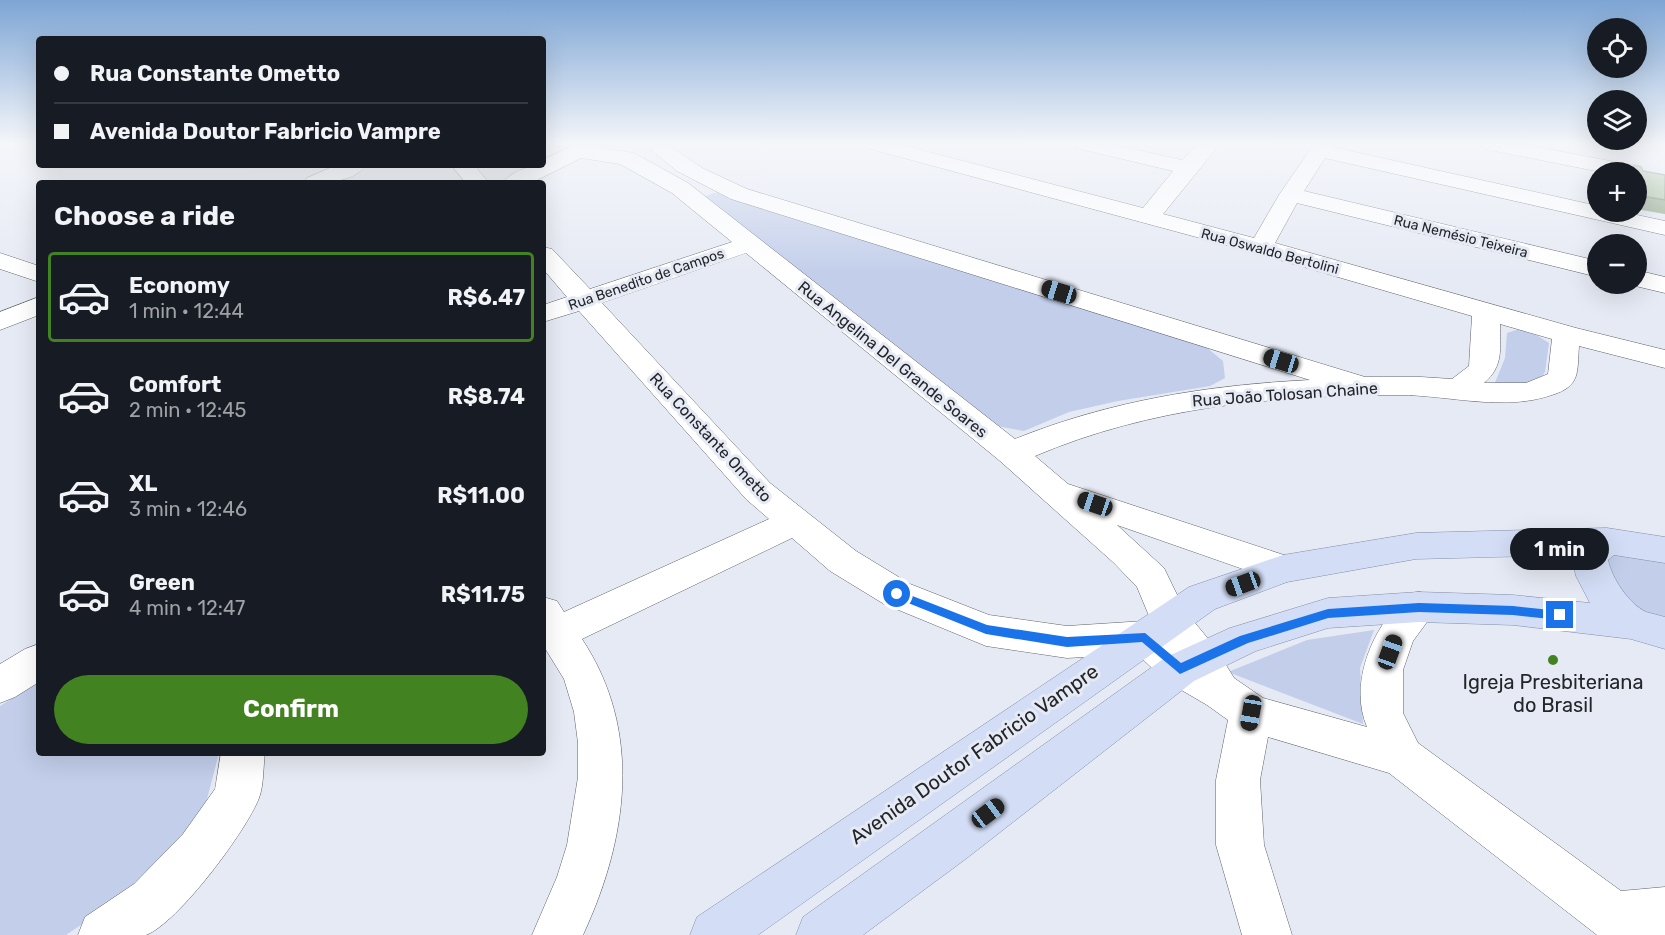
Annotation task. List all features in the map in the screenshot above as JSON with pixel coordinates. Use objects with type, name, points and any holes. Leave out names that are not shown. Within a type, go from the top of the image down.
[{"type":"main road","name":"Avenida Doutor Fabricio Vampre","points":[[715,935],[1202,598],[1283,569],[1416,546],[1607,540],[1665,550]]},
{"type":"main road","points":[[1607,540],[1588,556],[1593,578],[1610,603],[1648,628]]},
{"type":"main road","points":[[821,935],[950,842],[1213,684],[1244,639],[1328,614],[1419,607],[1513,610],[1648,628]]},
{"type":"street","name":"Rua Angelina Del Grande Soares","points":[[695,188],[749,244],[1011,453],[1127,553],[1150,578],[1160,595],[1157,628]]},
{"type":"street","points":[[709,188],[739,194],[1365,387]]},
{"type":"street","name":"Rua Oswaldo Bertolini","points":[[1035,188],[1262,247],[1566,334],[1665,359]]},
{"type":"street","points":[[1147,218],[1171,188]]},
{"type":"street","points":[[1262,247],[1295,188]]},
{"type":"street","points":[[1492,188],[1665,228]]},
{"type":"street","name":"Rua Nemésio Teixeira","points":[[1290,195],[1587,266]]},
{"type":"street","name":"Rua Benedito de Campos","points":[[546,313],[749,244]]},
{"type":"street","name":"Rua Constante Ometto","points":[[546,257],[758,491],[843,561],[897,594],[986,630],[1067,642],[1157,628]]},
{"type":"street","points":[[0,261],[36,273]]},
{"type":"street","points":[[1647,281],[1665,285]]},
{"type":"street","points":[[0,322],[36,306]]},
{"type":"street","points":[[1459,389],[1484,369],[1486,310]]},
{"type":"street","name":"Rua João Tolosan Chaine","points":[[1011,453],[1062,432],[1127,412],[1235,395],[1365,387],[1459,389],[1517,394],[1546,390],[1562,378],[1566,334]]},
{"type":"street","points":[[1218,341],[1236,360],[1244,378],[1235,395]]},
{"type":"street","points":[[1054,490],[1283,569]]},
{"type":"street","points":[[563,931],[585,868],[597,811],[601,739],[586,683],[549,623],[795,522]]},
{"type":"street","points":[[1402,757],[1382,712],[1383,670],[1396,634],[1419,607]]},
{"type":"street","points":[[1157,628],[1213,684],[1402,757],[1625,926],[1665,912]]},
{"type":"street","points":[[1213,684],[1238,780],[1240,846],[1267,935]]},
{"type":"street","points":[[103,935],[151,901],[200,851],[237,796],[243,756]]},
{"type":"shaded area","points":[[718,192],[1206,347],[1223,361],[1225,378],[1210,386],[1118,401],[1069,412],[1024,431],[997,426],[702,197]]},
{"type":"shaded area","points":[[1519,329],[1535,334],[1549,343],[1545,372],[1538,382],[1519,386],[1494,385],[1505,358],[1507,333]]},
{"type":"shaded area","points":[[1614,554],[1665,560],[1665,618],[1633,608],[1601,559]]},
{"type":"shaded area","points":[[1374,630],[1360,668],[1363,724],[1228,672],[1307,640]]},
{"type":"shaded area","points":[[36,683],[36,756],[218,756],[206,803],[173,847],[130,892],[66,935],[0,935],[0,706]]},
{"type":"building","points":[[1647,188],[1665,188],[1665,200],[1647,197]]},
{"type":"place","name":"Igreja Presbiteriana do Brasil","points":[[1553,660]]},
{"type":"route","points":[[897,594],[986,630],[1067,642],[1145,637],[1180,669],[1244,639],[1328,614],[1419,607],[1513,610],[1560,615]]}]
